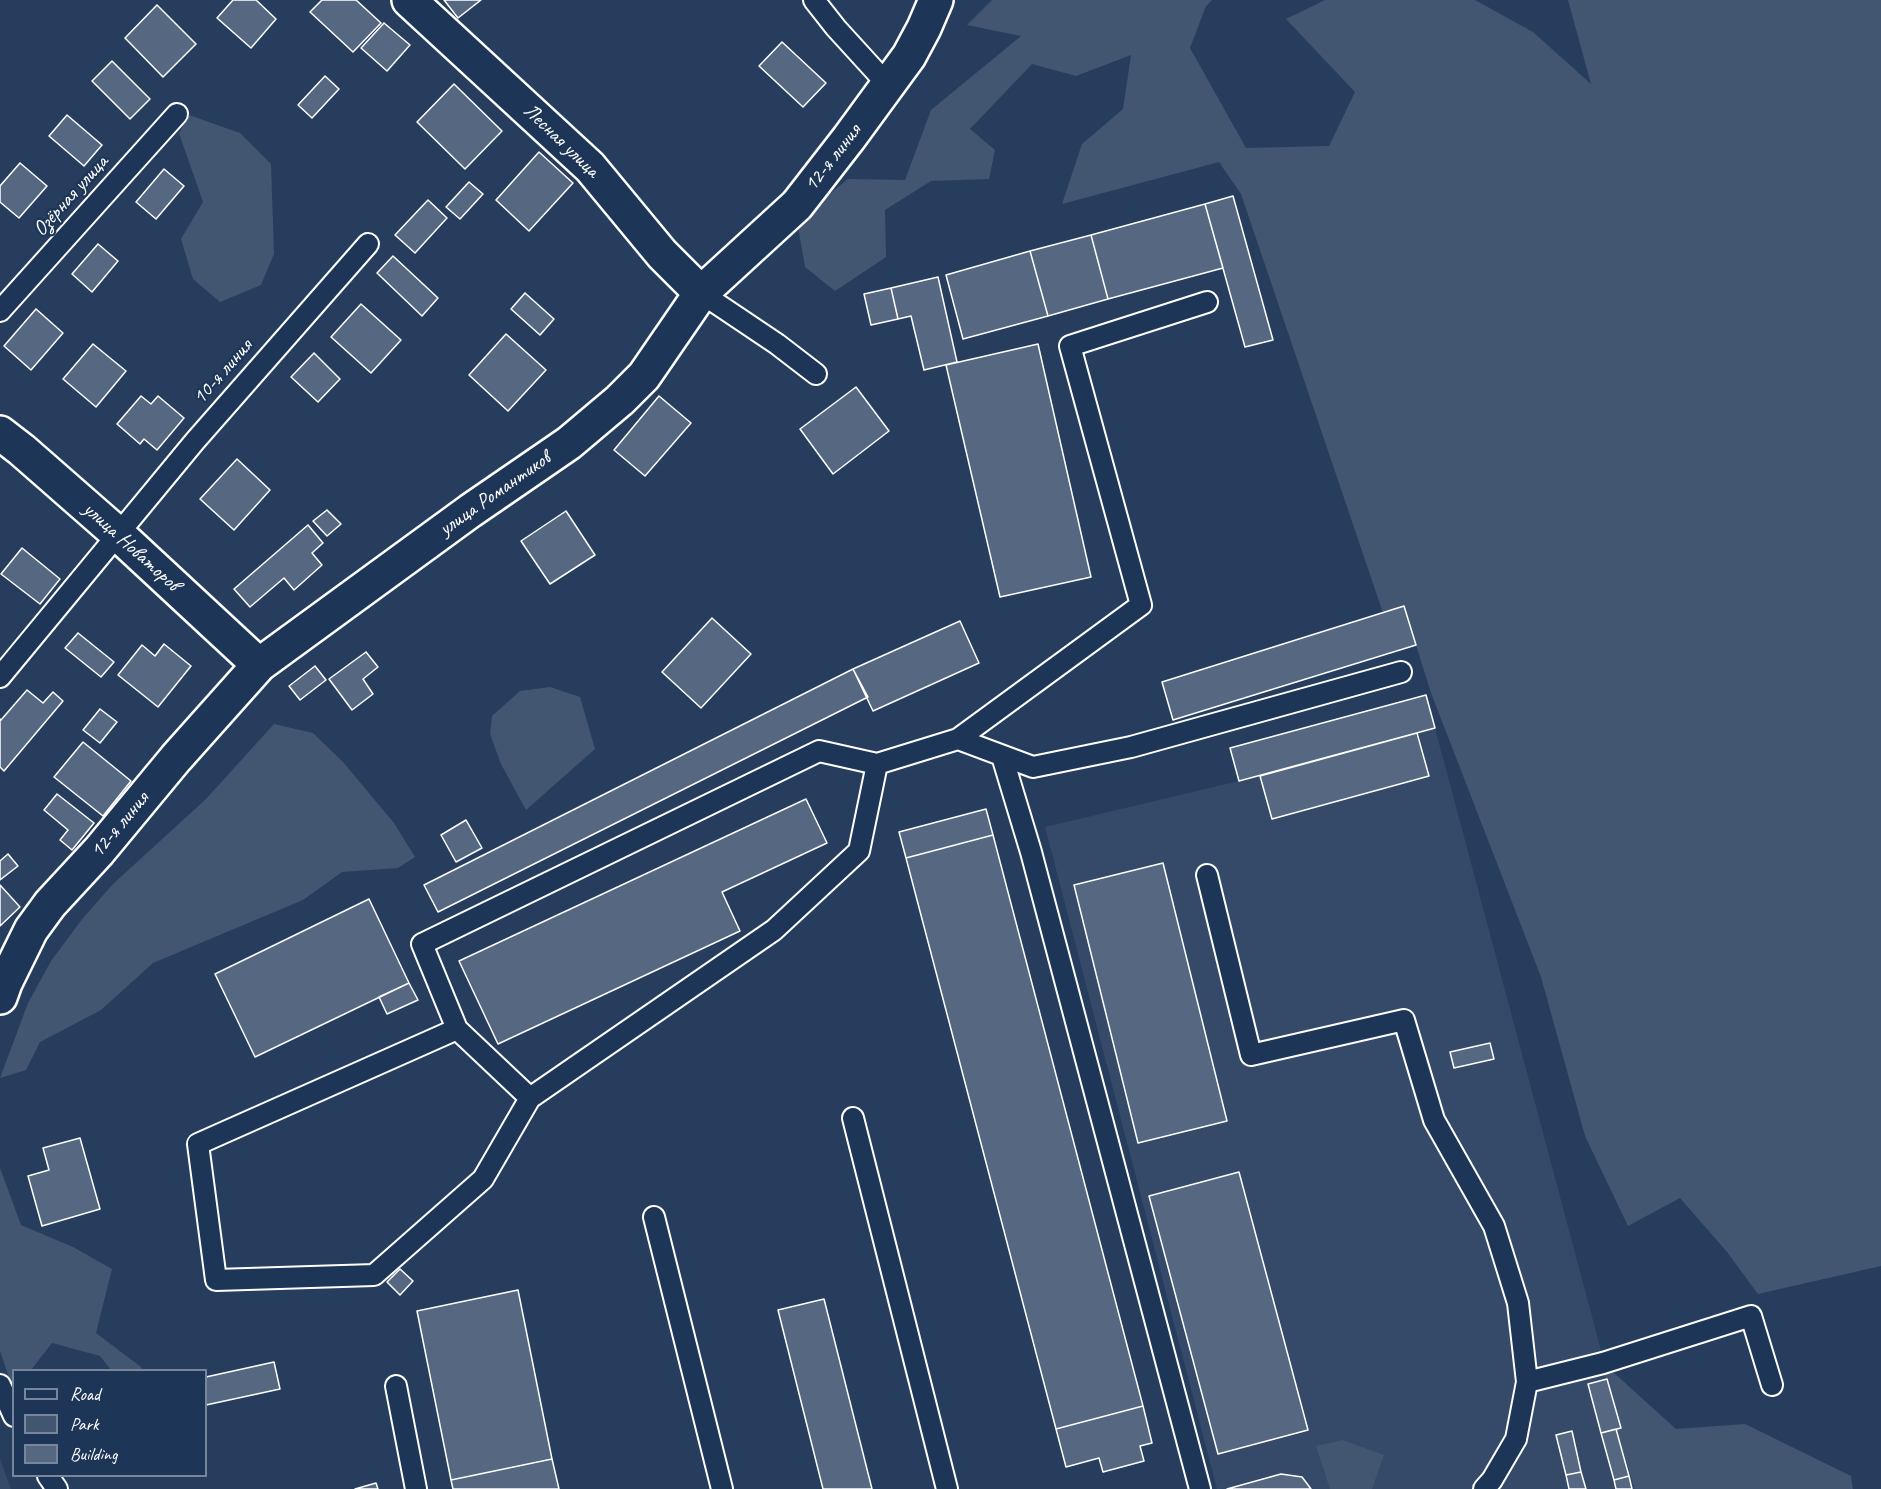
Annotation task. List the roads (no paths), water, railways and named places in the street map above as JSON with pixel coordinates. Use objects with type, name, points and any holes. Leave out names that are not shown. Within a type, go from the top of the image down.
[{"type":"street","name":"Лесная улица","points":[[409,0],[591,167],[662,254],[701,293]]},
{"type":"street","name":"12-я линия","points":[[701,293],[797,205],[909,56],[936,0]]},
{"type":"street","name":"улица Романтиков","points":[[259,665],[470,511],[569,443],[620,400],[644,376],[701,293]]},
{"type":"street","name":"улица Новаторов","points":[[0,433],[119,535],[259,665]]},
{"type":"street","name":"12-я линия","points":[[0,997],[31,930],[50,904],[99,851],[176,758],[259,665]]},
{"type":"lane","points":[[814,0],[888,85]]},
{"type":"lane","name":"Озёрная улица","points":[[0,311],[177,114]]},
{"type":"lane","name":"10-я линия","points":[[0,677],[195,441],[368,244]]},
{"type":"lane","points":[[701,293],[777,344],[816,374]]},
{"type":"lane","points":[[530,1098],[457,1029],[422,944],[819,751],[877,764],[958,739],[1141,605],[1070,346],[1208,302]]},
{"type":"lane","points":[[958,739],[1033,767],[1131,747],[1401,672]]},
{"type":"lane","points":[[1002,756],[1031,852],[1200,1489]]},
{"type":"lane","points":[[457,1029],[198,1144],[216,1280],[374,1275],[483,1179],[530,1098],[774,930],[859,851],[877,764]]},
{"type":"lane","points":[[1208,875],[1251,1055],[1404,1020],[1434,1120],[1494,1226],[1518,1303],[1527,1383],[1516,1438],[1492,1480],[1484,1489]]},
{"type":"lane","points":[[853,1118],[947,1489]]},
{"type":"lane","points":[[654,1217],[722,1489]]},
{"type":"lane","points":[[1527,1383],[1603,1363],[1752,1316],[1772,1385]]},
{"type":"lane","points":[[0,1385],[12,1412]]},
{"type":"lane","points":[[396,1386],[416,1489]]}]
